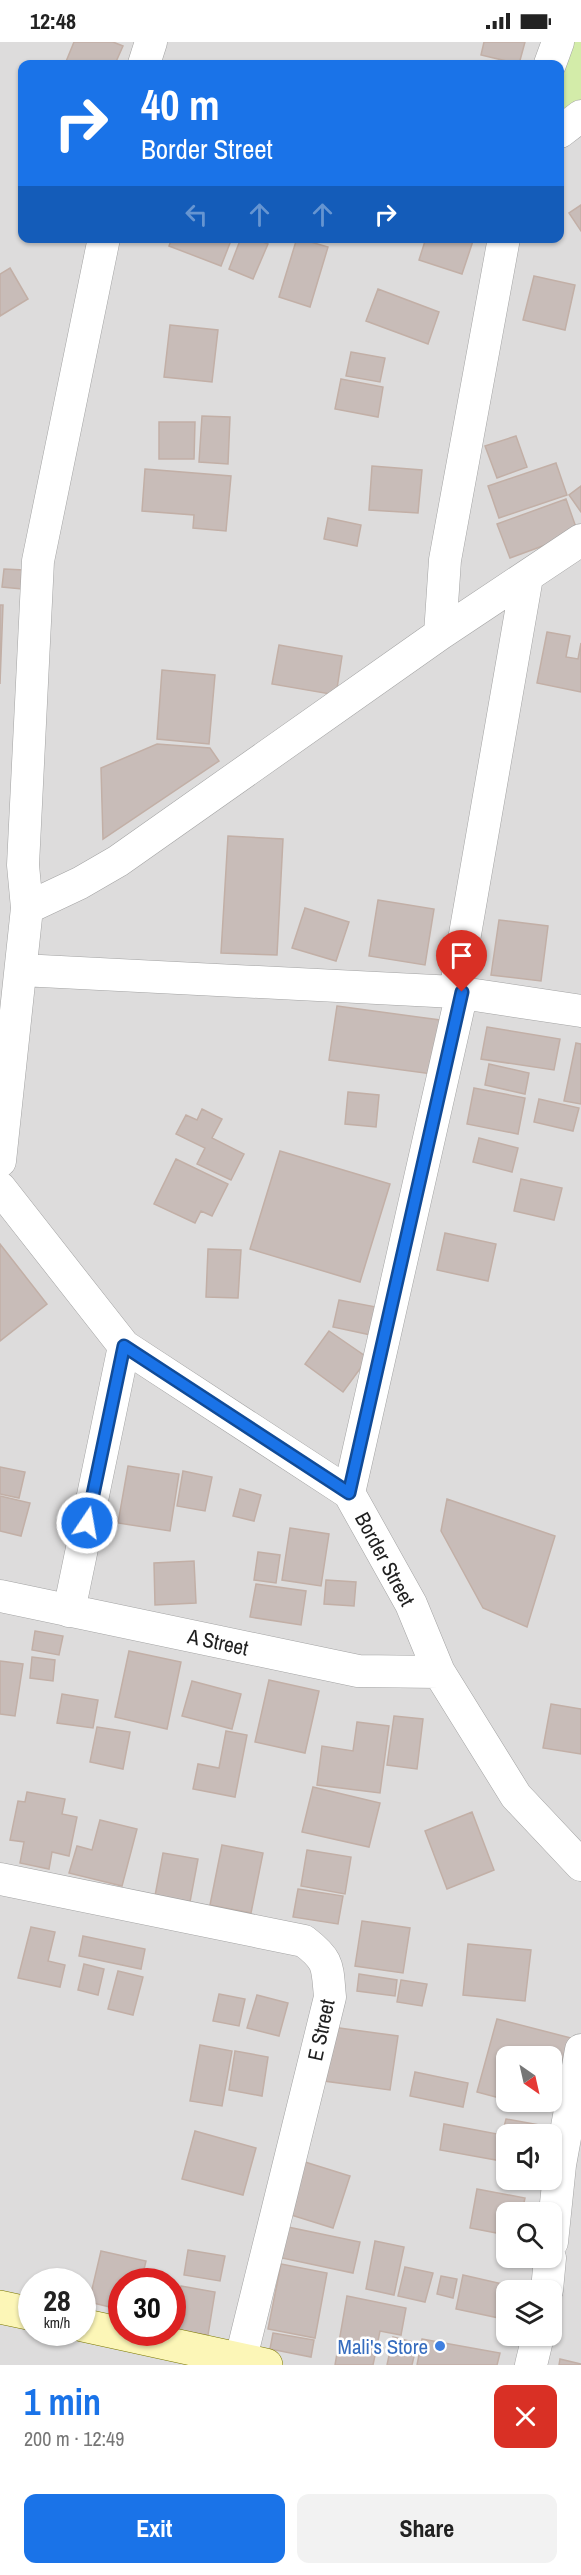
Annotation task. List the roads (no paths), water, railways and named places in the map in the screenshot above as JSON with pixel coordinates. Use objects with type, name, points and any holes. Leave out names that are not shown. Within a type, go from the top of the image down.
[{"type":"street","points":[[145,60],[151,42]]},
{"type":"street","points":[[551,60],[558,42]]},
{"type":"street","points":[[564,129],[581,116]]},
{"type":"street","points":[[0,1161],[27,908],[11,869],[38,561],[103,243]]},
{"type":"street","points":[[440,634],[445,560],[503,243]]},
{"type":"street","points":[[27,908],[80,883],[118,861],[440,634],[581,540]]},
{"type":"street","points":[[349,1493],[459,992],[526,577]]},
{"type":"street","points":[[21,970],[459,992],[581,1011]]},
{"type":"street","name":"Border Street","points":[[0,1188],[124,1346],[349,1493],[411,1604],[438,1672],[516,1796],[581,1865]]},
{"type":"street","points":[[69,1611],[124,1346]]},
{"type":"street","name":"A Street","points":[[0,1596],[358,1671],[438,1672]]},
{"type":"street","name":"E Street","points":[[0,1880],[304,1941],[321,1954],[327,1965],[330,1997],[254,2362]]},
{"type":"street","points":[[556,2202],[560,2165],[581,2050]]},
{"type":"street","points":[[0,2307],[18,2311]]},
{"type":"street","points":[[96,2329],[200,2357],[254,2362]]},
{"type":"street","points":[[531,2365],[536,2346]]},
{"type":"place","name":"Mali's Store","points":[[440,2346]]}]
